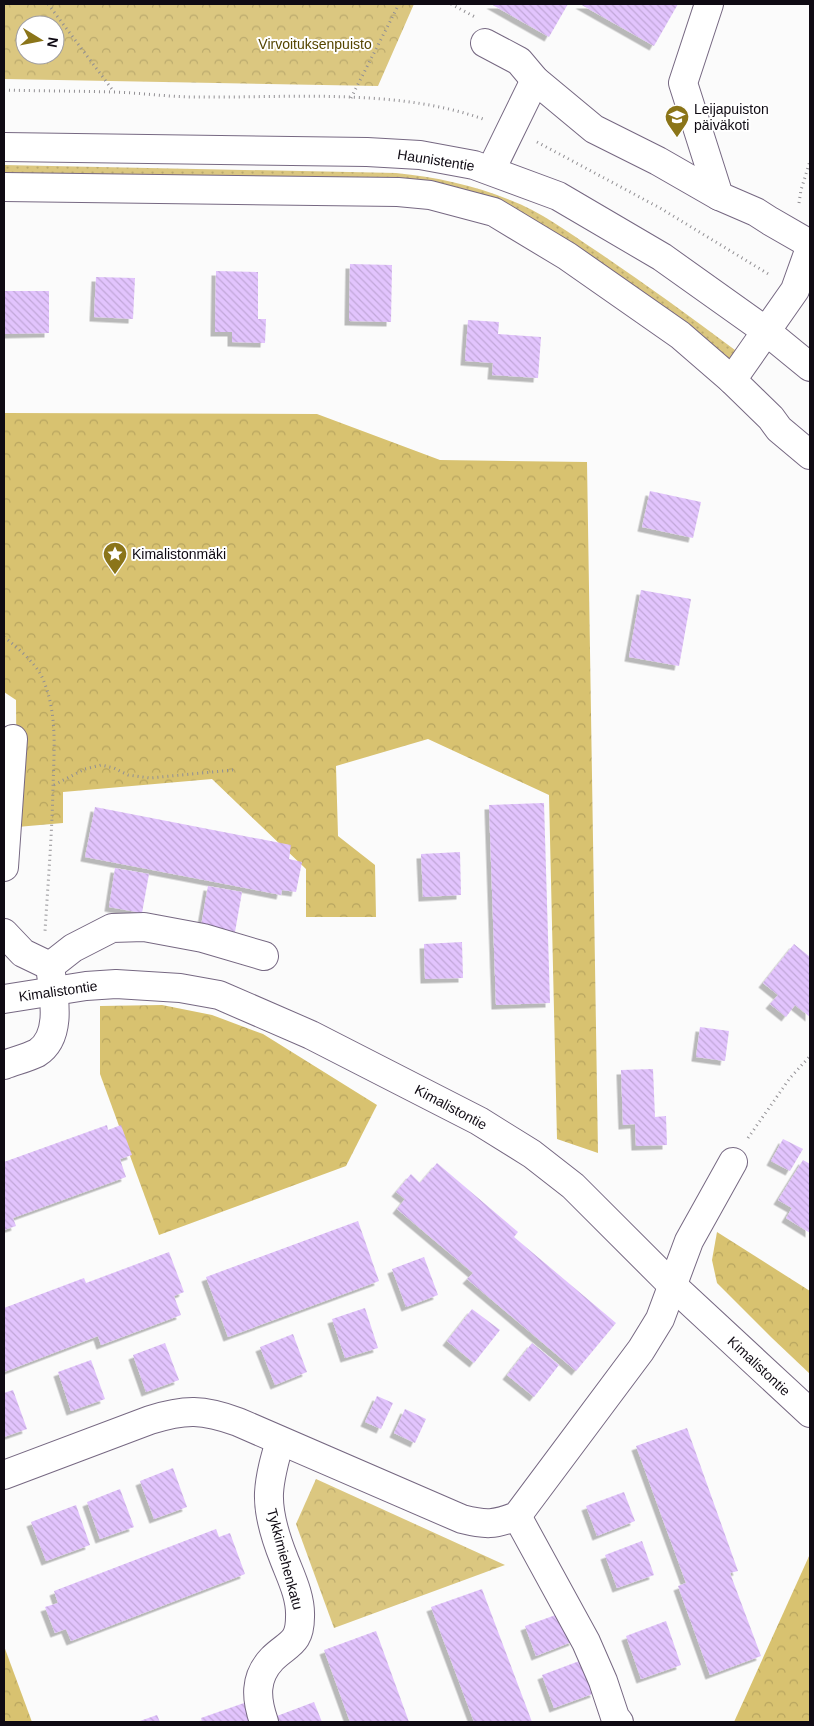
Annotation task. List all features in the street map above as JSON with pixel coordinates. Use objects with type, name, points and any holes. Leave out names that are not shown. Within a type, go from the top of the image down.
[{"type":"street","points":[[709,4],[683,84],[719,196]]},
{"type":"street","points":[[484,44],[519,61],[536,80],[594,129],[658,161],[719,196],[756,212],[810,244]]},
{"type":"street","points":[[491,170],[536,80]]},
{"type":"street","name":"Haunistentie","points":[[4,147],[367,152],[420,155],[474,165],[558,196],[662,257],[766,331],[810,367]]},
{"type":"street","points":[[4,187],[398,192],[430,195],[494,212],[567,256],[680,335],[732,380],[771,418],[779,429],[810,455]]},
{"type":"street","points":[[732,380],[795,290],[810,248]]},
{"type":"street","points":[[4,867],[13,739]]},
{"type":"street","points":[[4,1065],[37,1053],[51,1037],[54,1017],[51,978],[73,948],[112,928],[144,928],[203,938],[264,956]]},
{"type":"street","points":[[4,933],[51,978]]},
{"type":"street","name":"Kimalistontie","points":[[4,999],[51,978],[180,988],[219,996],[311,1035],[479,1121],[532,1154],[573,1186],[672,1285],[810,1413]]},
{"type":"street","points":[[4,1476],[150,1420],[170,1414],[193,1412],[216,1414],[462,1519],[483,1524],[500,1522],[517,1516],[641,1350],[660,1319],[688,1241],[733,1162]]},
{"type":"street","name":"Tykkimiehenkatu","points":[[264,1722],[259,1707],[258,1689],[261,1673],[273,1658],[288,1647],[298,1633],[300,1616],[298,1598],[279,1547],[272,1520],[269,1494],[272,1472],[280,1441]]},
{"type":"street","points":[[517,1516],[586,1642],[615,1717],[619,1722]]},
{"type":"path","points":[[48,4],[114,92]]},
{"type":"path","points":[[351,98],[399,4]]},
{"type":"path","points":[[4,90],[227,97]]},
{"type":"path","points":[[803,210],[798,202],[810,161]]},
{"type":"path","points":[[4,637],[16,646],[40,674],[52,708],[55,746],[45,932],[51,978]]},
{"type":"path","points":[[53,785],[85,769],[101,765],[114,768],[128,775],[150,778],[233,770]]},
{"type":"path","points":[[733,1162],[740,1149],[790,1078],[810,1056]]},
{"type":"green space","name":"Virvoituksenpuisto","points":[[4,4],[414,4],[378,86],[4,79]]},
{"type":"green space","points":[[4,165],[396,173],[440,179],[468,186],[521,205],[575,236],[735,350],[738,356],[737,365],[506,208],[4,179]]},
{"type":"green space","points":[[4,413],[317,414],[440,460],[587,462],[598,1153],[557,1139],[549,795],[428,739],[336,766],[338,836],[375,865],[376,917],[306,917],[306,869],[212,779],[63,792],[63,823],[17,827],[16,700],[4,692]]},
{"type":"green space","points":[[162,1005],[212,1015],[263,1034],[377,1105],[346,1166],[159,1235],[100,1074],[100,1006]]},
{"type":"green space","points":[[717,1232],[810,1291],[810,1374],[717,1283],[712,1260]]},
{"type":"green space","points":[[316,1479],[505,1565],[334,1628],[296,1524]]},
{"type":"green space","points":[[810,1554],[810,1722],[734,1722]]},
{"type":"green space","points":[[4,1646],[32,1722],[4,1722]]},
{"type":"building","points":[[491,4],[568,4],[549,37]]},
{"type":"building","points":[[580,4],[678,4],[654,46]]},
{"type":"building","points":[[350,264],[392,265],[391,322],[349,321]]},
{"type":"building","points":[[216,271],[258,272],[258,319],[266,319],[265,343],[232,342],[232,332],[215,332]]},
{"type":"building","points":[[96,277],[135,278],[133,319],[94,317]]},
{"type":"building","points":[[4,291],[49,291],[49,333],[4,334]]},
{"type":"building","points":[[468,320],[499,322],[498,334],[541,337],[538,378],[492,375],[493,363],[465,361]]},
{"type":"building","points":[[650,491],[701,502],[693,538],[642,527]]},
{"type":"building","points":[[641,590],[691,599],[679,666],[629,657]]},
{"type":"building","points":[[544,803],[550,1003],[496,1005],[489,805]]},
{"type":"building","points":[[95,807],[291,845],[289,859],[302,862],[296,892],[282,890],[281,895],[85,857]]},
{"type":"building","points":[[460,852],[461,895],[423,897],[421,854]]},
{"type":"building","points":[[115,868],[149,874],[142,913],[109,907]]},
{"type":"building","points":[[208,886],[242,892],[235,932],[201,926]]},
{"type":"building","points":[[462,942],[463,978],[425,979],[424,944]]},
{"type":"building","points":[[794,944],[810,957],[810,1017],[795,1005],[786,1017],[770,1004],[778,995],[763,983]]},
{"type":"building","points":[[700,1027],[729,1031],[725,1061],[696,1057]]},
{"type":"building","points":[[653,1069],[655,1117],[666,1116],[667,1145],[636,1146],[635,1124],[623,1125],[621,1070]]},
{"type":"building","points":[[107,1125],[108,1130],[121,1125],[132,1155],[120,1159],[126,1177],[13,1218],[16,1226],[4,1230],[4,1162]]},
{"type":"building","points":[[783,1139],[803,1149],[790,1171],[771,1161]]},
{"type":"building","points":[[803,1160],[810,1164],[810,1233],[786,1218],[792,1208],[778,1200]]},
{"type":"building","points":[[437,1163],[518,1232],[514,1237],[616,1323],[576,1371],[467,1279],[473,1273],[397,1209],[405,1199],[396,1192],[411,1174],[420,1183]]},
{"type":"building","points":[[358,1221],[379,1281],[228,1337],[206,1277]]},
{"type":"building","points":[[169,1252],[184,1292],[174,1296],[181,1315],[101,1345],[98,1336],[4,1372],[4,1308],[84,1278],[86,1283]]},
{"type":"building","points":[[424,1257],[438,1295],[406,1307],[392,1269]]},
{"type":"building","points":[[365,1308],[378,1348],[345,1358],[332,1319]]},
{"type":"building","points":[[472,1309],[500,1330],[474,1363],[447,1341]]},
{"type":"building","points":[[293,1334],[307,1372],[275,1385],[260,1347]]},
{"type":"building","points":[[165,1343],[179,1380],[146,1392],[133,1355]]},
{"type":"building","points":[[532,1343],[559,1365],[534,1397],[507,1375]]},
{"type":"building","points":[[91,1360],[105,1399],[71,1411],[58,1372]]},
{"type":"building","points":[[13,1390],[27,1429],[4,1437],[4,1393]]},
{"type":"building","points":[[377,1396],[393,1403],[381,1429],[365,1422]]},
{"type":"building","points":[[405,1409],[426,1419],[415,1443],[394,1433]]},
{"type":"building","points":[[687,1428],[738,1571],[730,1573],[761,1656],[710,1675],[678,1586],[686,1583],[636,1446]]},
{"type":"building","points":[[173,1468],[187,1507],[154,1519],[140,1481]]},
{"type":"building","points":[[120,1489],[134,1527],[100,1539],[87,1502]]},
{"type":"building","points":[[624,1492],[635,1521],[597,1536],[586,1506]]},
{"type":"building","points":[[76,1505],[90,1545],[46,1561],[31,1522]]},
{"type":"building","points":[[216,1529],[219,1537],[230,1533],[245,1574],[71,1641],[66,1629],[55,1633],[45,1607],[58,1603],[54,1591]]},
{"type":"building","points":[[642,1541],[654,1575],[617,1588],[605,1555]]},
{"type":"building","points":[[482,1589],[532,1722],[474,1722],[431,1607]]},
{"type":"building","points":[[564,1612],[574,1641],[536,1656],[525,1626]]},
{"type":"building","points":[[666,1621],[681,1665],[641,1679],[626,1636]]},
{"type":"building","points":[[376,1631],[409,1722],[350,1722],[324,1650]]},
{"type":"building","points":[[582,1660],[595,1693],[554,1708],[542,1675]]},
{"type":"building","points":[[314,1702],[322,1722],[279,1722],[277,1716]]},
{"type":"building","points":[[244,1703],[250,1722],[202,1722],[201,1718]]},
{"type":"building","points":[[157,1715],[160,1722],[137,1722]]},
{"type":"place","name":"Leijapuiston päiväkoti","points":[[677,138]]},
{"type":"place","name":"Kimalistonmäki","points":[[115,575]]}]
